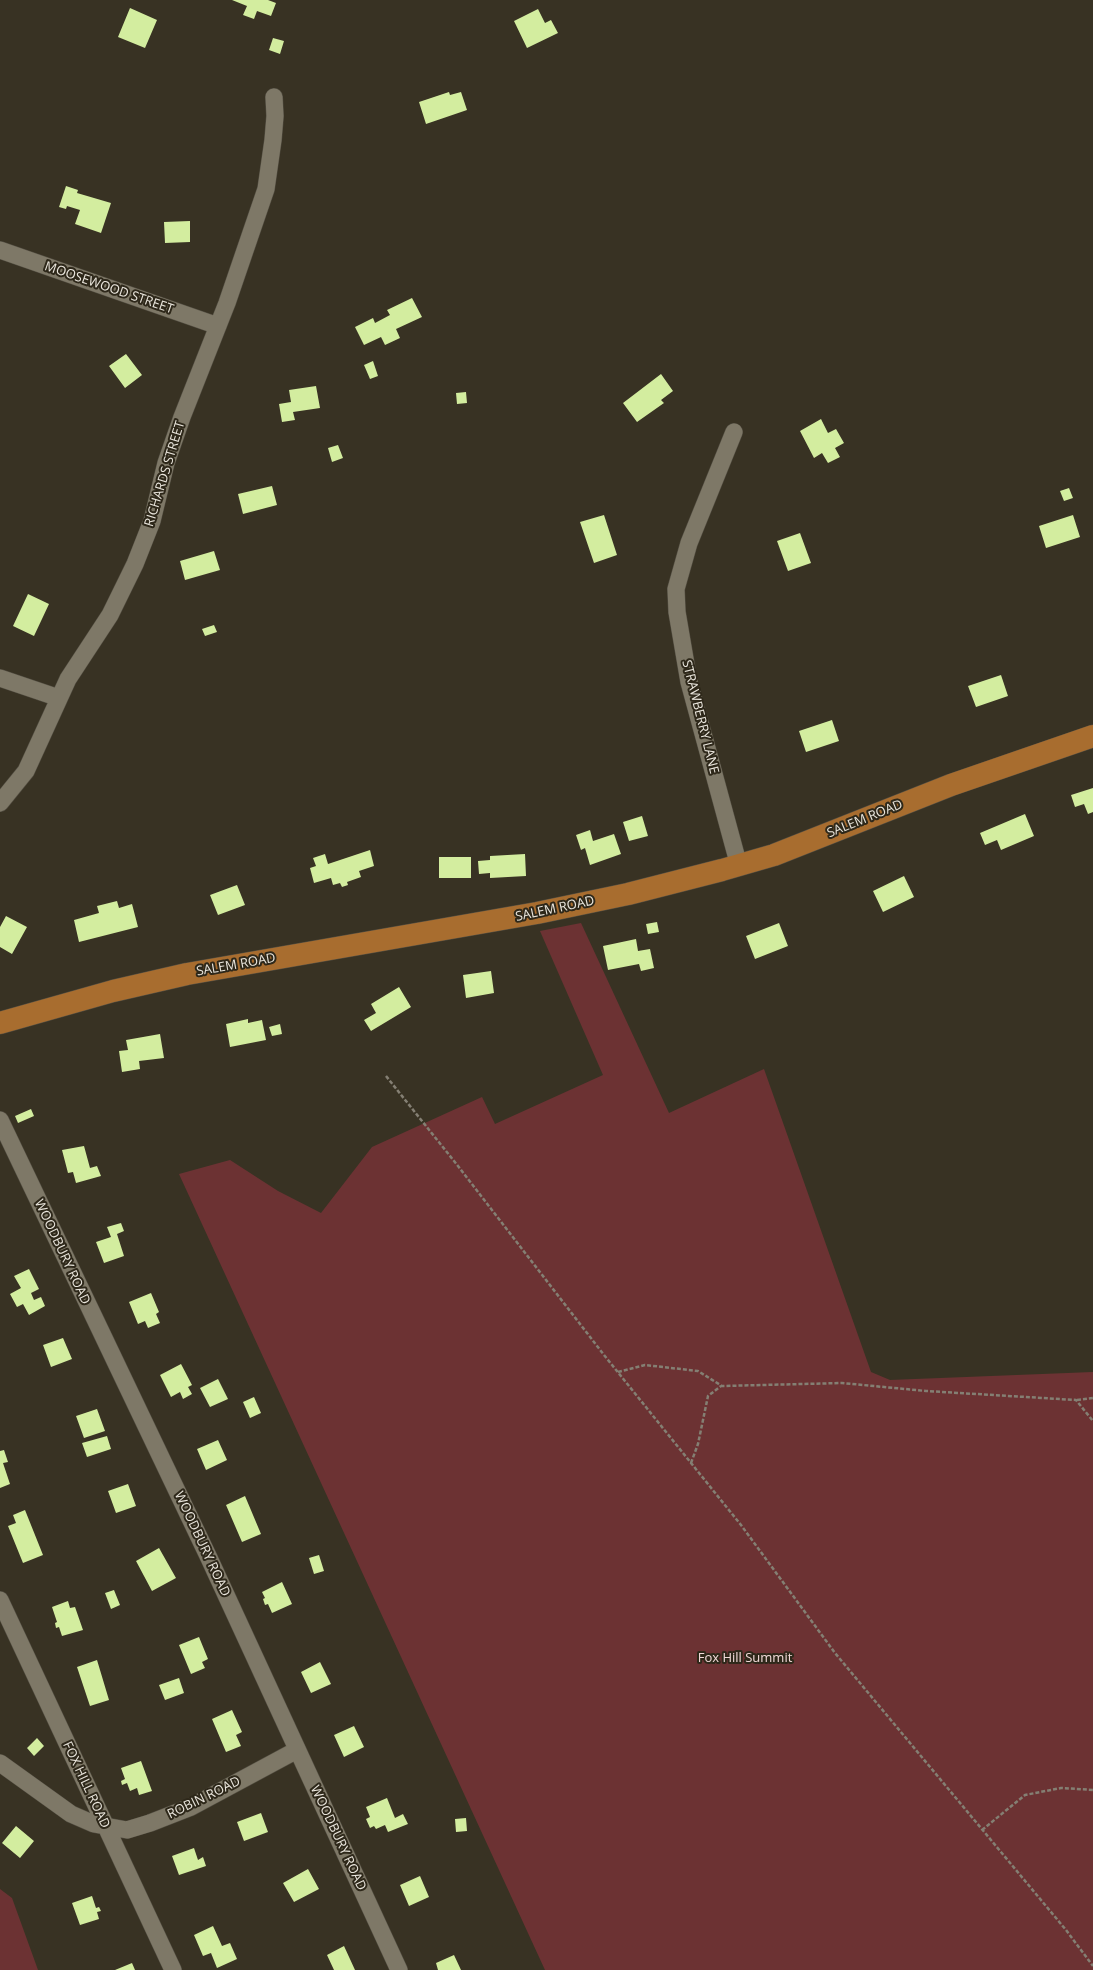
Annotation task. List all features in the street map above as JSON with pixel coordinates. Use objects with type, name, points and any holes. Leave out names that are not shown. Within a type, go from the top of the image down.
[{"type":"main road","name":"SALEM ROAD","points":[[0,1023],[112,991],[187,974],[537,913],[628,894],[739,866],[774,855],[951,785],[1093,736]]},
{"type":"street","name":"RICHARDS STREET","points":[[0,803],[26,771],[68,679],[110,615],[135,564],[152,521],[166,463],[182,417],[218,326],[266,189],[274,140],[274,97]]},
{"type":"street","name":"MOOSEWOOD STREET","points":[[0,250],[218,326]]},
{"type":"street","name":"STRAWBERRY LANE","points":[[734,432],[690,543],[676,589],[677,612],[689,682],[739,866]]},
{"type":"street","points":[[0,678],[59,698]]},
{"type":"street","name":"WOODBURY ROAD","points":[[0,1120],[209,1558],[399,1970]]},
{"type":"street","name":"FOX HILL ROAD","points":[[0,1600],[173,1970]]},
{"type":"street","name":"ROBIN ROAD","points":[[0,1763],[71,1814],[94,1824],[127,1830],[191,1807],[297,1750]]},
{"type":"path","points":[[386,1076],[618,1372],[741,1525],[835,1652],[1066,1930],[1093,1966]]},
{"type":"path","points":[[618,1372],[645,1365],[698,1371],[722,1386],[842,1383],[926,1391],[1076,1400],[1093,1398]]},
{"type":"path","points":[[692,1463],[698,1444],[708,1396],[722,1386]]},
{"type":"path","points":[[1076,1400],[1093,1421]]},
{"type":"path","points":[[982,1830],[1025,1795],[1061,1788],[1093,1790]]},
{"type":"green space","name":"Fox Hill Summit","points":[[581,923],[669,1113],[764,1069],[871,1372],[890,1380],[1093,1372],[1093,1970],[545,1970],[179,1174],[230,1160],[278,1191],[321,1213],[372,1147],[482,1097],[495,1124],[603,1075],[540,931]]},
{"type":"green space","points":[[0,1889],[12,1898],[38,1970],[0,1970]]},
{"type":"building","points":[[232,0],[268,0],[276,3],[271,16],[257,11],[254,19],[243,15],[247,6]]},
{"type":"building","points":[[130,8],[157,20],[145,48],[118,37]]},
{"type":"building","points":[[538,9],[545,23],[551,20],[558,33],[527,48],[514,21]]},
{"type":"building","points":[[273,38],[284,41],[280,54],[269,50]]},
{"type":"building","points":[[449,92],[450,95],[461,92],[467,110],[426,124],[419,102]]},
{"type":"building","points":[[66,186],[78,190],[77,193],[111,203],[101,233],[75,224],[80,210],[67,206],[66,209],[59,207]]},
{"type":"building","points":[[190,221],[190,242],[165,243],[164,222]]},
{"type":"building","points":[[412,298],[422,317],[396,329],[400,338],[385,345],[381,337],[364,345],[355,327],[373,318],[375,323],[390,315],[387,310]]},
{"type":"building","points":[[126,354],[142,375],[125,388],[109,366]]},
{"type":"building","points":[[373,361],[378,376],[370,379],[364,365]]},
{"type":"building","points":[[661,374],[673,391],[661,400],[664,403],[637,422],[623,403]]},
{"type":"building","points":[[316,386],[320,408],[293,412],[295,420],[282,422],[279,404],[291,402],[289,390]]},
{"type":"building","points":[[466,392],[467,403],[457,404],[456,393]]},
{"type":"building","points":[[821,419],[828,433],[836,429],[844,443],[835,448],[840,457],[828,463],[822,453],[814,458],[800,431]]},
{"type":"building","points":[[338,445],[343,458],[332,462],[328,448]]},
{"type":"building","points":[[272,486],[277,505],[243,514],[238,494]]},
{"type":"building","points":[[1069,488],[1073,498],[1064,501],[1060,491]]},
{"type":"building","points":[[604,515],[617,555],[594,563],[580,522]]},
{"type":"building","points":[[1073,515],[1080,537],[1046,548],[1039,526]]},
{"type":"building","points":[[800,533],[811,563],[788,571],[777,541]]},
{"type":"building","points":[[214,551],[220,570],[185,580],[180,561]]},
{"type":"building","points":[[28,594],[49,604],[34,636],[13,626]]},
{"type":"building","points":[[214,625],[217,632],[205,636],[202,629]]},
{"type":"building","points":[[1001,675],[1008,696],[976,707],[968,686]]},
{"type":"building","points":[[832,720],[839,741],[806,752],[799,731]]},
{"type":"building","points":[[1093,788],[1093,812],[1088,814],[1084,804],[1075,807],[1071,795]]},
{"type":"building","points":[[1025,814],[1034,836],[1001,850],[997,840],[985,845],[980,833]]},
{"type":"building","points":[[642,816],[648,836],[629,841],[623,822]]},
{"type":"building","points":[[590,830],[593,841],[614,834],[621,854],[590,865],[585,848],[581,850],[576,835]]},
{"type":"building","points":[[370,850],[374,866],[359,871],[361,877],[347,882],[348,885],[342,887],[340,883],[333,885],[331,878],[314,883],[310,868],[316,866],[313,858],[325,854],[328,864]]},
{"type":"building","points":[[525,854],[526,876],[490,878],[490,873],[479,874],[478,861],[490,860],[490,856]]},
{"type":"building","points":[[439,857],[471,857],[471,878],[439,878]]},
{"type":"building","points":[[904,876],[914,897],[883,912],[873,891]]},
{"type":"building","points":[[237,885],[245,905],[218,915],[210,895]]},
{"type":"building","points":[[117,901],[119,908],[132,904],[138,927],[79,942],[74,920],[99,913],[97,906]]},
{"type":"building","points":[[6,916],[27,927],[12,954],[0,947],[0,927]]},
{"type":"building","points":[[657,922],[659,932],[648,934],[646,924]]},
{"type":"building","points":[[779,923],[788,946],[755,959],[746,936]]},
{"type":"building","points":[[636,939],[638,951],[650,949],[654,968],[641,971],[639,964],[608,970],[603,946]]},
{"type":"building","points":[[491,971],[494,993],[466,998],[463,975]]},
{"type":"building","points":[[399,987],[411,1007],[371,1031],[364,1020],[376,1013],[371,1004]]},
{"type":"building","points":[[248,1019],[248,1023],[262,1020],[266,1040],[230,1047],[226,1024]]},
{"type":"building","points":[[280,1024],[282,1034],[272,1036],[269,1027]]},
{"type":"building","points":[[160,1034],[164,1058],[139,1061],[140,1069],[122,1072],[119,1051],[128,1050],[126,1040]]},
{"type":"building","points":[[31,1109],[34,1116],[18,1123],[15,1116]]},
{"type":"building","points":[[84,1146],[90,1168],[97,1166],[101,1176],[76,1183],[73,1172],[68,1173],[62,1150]]},
{"type":"building","points":[[121,1223],[124,1231],[117,1234],[124,1256],[104,1263],[96,1242],[111,1237],[107,1227]]},
{"type":"building","points":[[29,1269],[39,1289],[31,1293],[34,1300],[41,1297],[45,1306],[29,1315],[23,1304],[17,1307],[10,1294],[21,1288],[14,1276]]},
{"type":"building","points":[[151,1293],[159,1312],[156,1314],[160,1323],[148,1328],[145,1321],[138,1324],[129,1302]]},
{"type":"building","points":[[63,1338],[72,1359],[51,1367],[43,1345]]},
{"type":"building","points":[[181,1364],[192,1385],[188,1387],[192,1394],[183,1399],[180,1392],[171,1397],[160,1375]]},
{"type":"building","points":[[218,1379],[228,1399],[210,1407],[200,1388]]},
{"type":"building","points":[[254,1397],[261,1413],[250,1418],[243,1402]]},
{"type":"building","points":[[97,1409],[105,1431],[84,1438],[76,1416]]},
{"type":"building","points":[[107,1436],[111,1449],[87,1457],[82,1443]]},
{"type":"building","points":[[218,1440],[227,1460],[206,1470],[197,1449]]},
{"type":"building","points":[[4,1450],[8,1462],[3,1463],[10,1484],[0,1488],[0,1451]]},
{"type":"building","points":[[128,1484],[136,1506],[116,1513],[108,1491]]},
{"type":"building","points":[[245,1496],[261,1534],[242,1542],[226,1505]]},
{"type":"building","points":[[25,1510],[43,1555],[23,1563],[8,1526],[16,1523],[13,1515]]},
{"type":"building","points":[[159,1548],[176,1578],[152,1591],[136,1561]]},
{"type":"building","points":[[319,1555],[324,1571],[314,1574],[309,1558]]},
{"type":"building","points":[[282,1582],[292,1604],[272,1613],[268,1604],[265,1605],[263,1599],[265,1598],[262,1592]]},
{"type":"building","points":[[114,1590],[120,1605],[111,1609],[105,1593]]},
{"type":"building","points":[[68,1601],[70,1608],[75,1607],[83,1630],[62,1636],[59,1627],[56,1628],[55,1623],[57,1622],[52,1607]]},
{"type":"building","points":[[199,1637],[208,1659],[202,1662],[205,1668],[191,1674],[179,1645]]},
{"type":"building","points":[[97,1660],[109,1700],[90,1706],[77,1667]]},
{"type":"building","points":[[320,1662],[331,1684],[311,1693],[301,1672]]},
{"type":"building","points":[[179,1678],[184,1693],[165,1700],[159,1685]]},
{"type":"building","points":[[232,1710],[242,1732],[236,1735],[241,1746],[226,1752],[212,1719]]},
{"type":"building","points":[[354,1726],[364,1747],[344,1757],[334,1735]]},
{"type":"building","points":[[37,1738],[44,1746],[34,1756],[27,1748]]},
{"type":"building","points":[[141,1761],[152,1791],[139,1795],[137,1788],[130,1791],[127,1783],[122,1785],[121,1781],[125,1779],[121,1768]]},
{"type":"building","points":[[387,1798],[395,1818],[403,1814],[408,1824],[388,1832],[385,1825],[376,1829],[374,1826],[370,1828],[366,1819],[370,1817],[366,1807]]},
{"type":"building","points":[[261,1813],[268,1832],[244,1841],[237,1822]]},
{"type":"building","points":[[466,1818],[467,1831],[456,1832],[455,1819]]},
{"type":"building","points":[[16,1826],[34,1841],[20,1858],[2,1843]]},
{"type":"building","points":[[194,1848],[198,1860],[203,1857],[206,1866],[179,1875],[172,1856]]},
{"type":"building","points":[[308,1869],[319,1889],[294,1902],[283,1883]]},
{"type":"building","points":[[420,1876],[429,1897],[409,1906],[400,1885]]},
{"type":"building","points":[[92,1896],[96,1908],[99,1907],[101,1911],[97,1912],[99,1919],[80,1925],[72,1903]]},
{"type":"building","points":[[213,1926],[222,1946],[230,1943],[237,1959],[217,1968],[211,1953],[203,1956],[194,1935]]},
{"type":"building","points":[[344,1946],[355,1970],[334,1970],[327,1955]]},
{"type":"building","points":[[454,1955],[461,1970],[438,1970],[436,1963]]},
{"type":"building","points":[[132,1963],[135,1970],[115,1970]]}]
